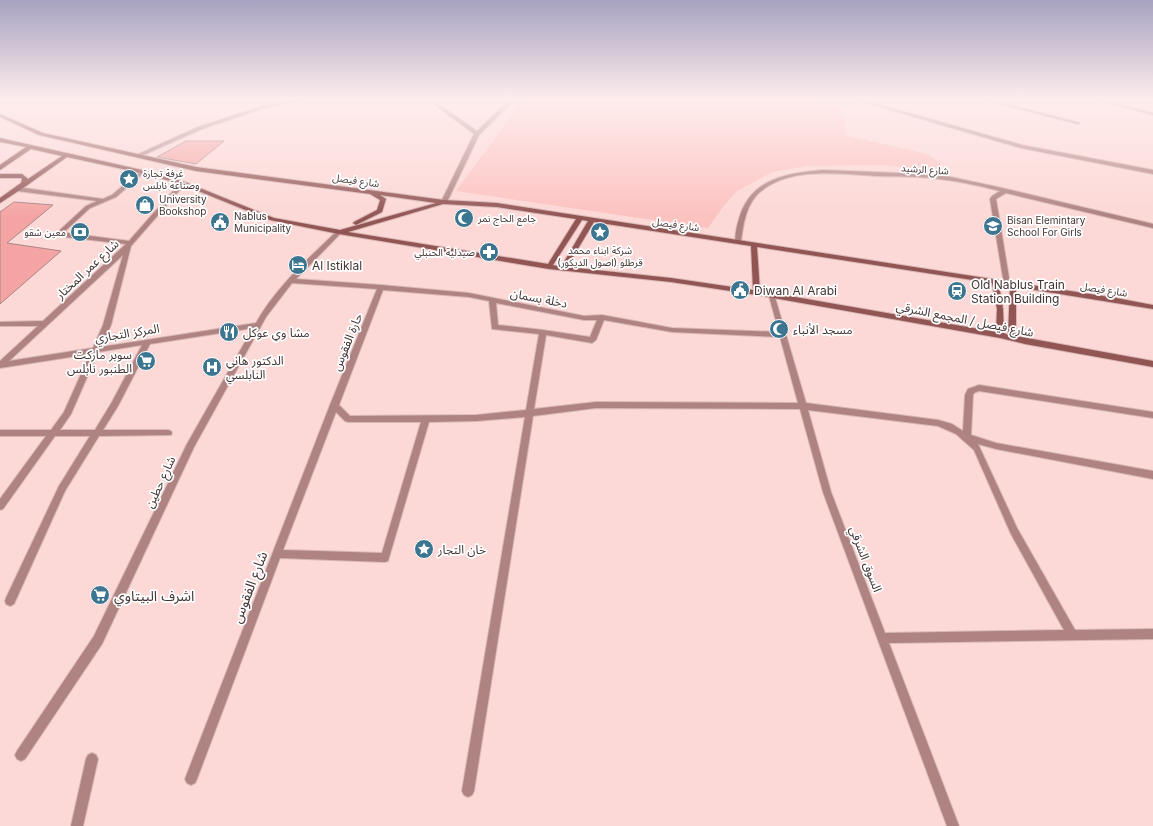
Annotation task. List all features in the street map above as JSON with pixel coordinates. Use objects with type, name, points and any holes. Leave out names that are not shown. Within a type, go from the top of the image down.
[{"type":"main road","name":"شارع فيصل","points":[[61,139],[196,169],[444,202],[497,206],[1153,307]]},
{"type":"main road","name":"شارع فيصل / المجمع الشرقي","points":[[0,140],[142,172],[183,183],[272,219],[339,232],[549,267],[671,280],[757,293],[1000,335],[1153,364]]},
{"type":"main road","points":[[0,168],[30,147]]},
{"type":"main road","points":[[0,201],[66,155]]},
{"type":"main road","points":[[0,176],[22,176],[25,179],[24,185]]},
{"type":"main road","points":[[339,232],[380,211],[382,199],[370,192]]},
{"type":"main road","points":[[339,232],[444,202]]},
{"type":"main road","points":[[549,267],[579,219]]},
{"type":"main road","points":[[563,269],[592,221]]},
{"type":"main road","points":[[754,245],[757,293]]},
{"type":"main road","points":[[995,282],[1000,309],[1000,335]]},
{"type":"main road","points":[[1010,284],[1012,338]]},
{"type":"street","points":[[137,156],[176,139]]},
{"type":"street","points":[[444,202],[475,139]]},
{"type":"street","points":[[995,139],[1021,146],[1153,172]]},
{"type":"street","points":[[0,506],[67,414],[107,325],[129,244],[65,235],[62,231],[88,207],[114,196],[142,172]]},
{"type":"street","name":"شارع الرشيد","points":[[738,242],[740,226],[749,200],[759,190],[777,180],[799,174],[820,172],[944,178],[1153,226]]},
{"type":"street","name":"شارع عمر المختار","points":[[0,365],[129,244],[183,183]]},
{"type":"street","points":[[17,189],[103,200]]},
{"type":"street","points":[[1004,191],[993,199],[1010,284]]},
{"type":"street","name":"شارع حطين","points":[[21,755],[98,640],[190,446],[263,316],[290,281],[339,232]]},
{"type":"street","name":"دخلة بسمان","points":[[290,281],[469,295],[584,318],[602,317],[672,330],[783,335]]},
{"type":"street","name":"حارة الفقوس","points":[[334,405],[381,287]]},
{"type":"street","name":"السوق الشرقي","points":[[772,296],[827,492],[952,826]]},
{"type":"street","points":[[492,300],[495,327],[543,332],[592,340],[602,317]]},
{"type":"street","points":[[0,324],[45,323]]},
{"type":"street","name":"المركز التجاري","points":[[0,365],[258,325]]},
{"type":"street","points":[[468,791],[543,332]]},
{"type":"street","points":[[10,601],[62,489],[115,404],[148,342]]},
{"type":"street","points":[[967,437],[970,395],[973,389],[979,388],[1153,415]]},
{"type":"street","points":[[334,405],[348,419],[476,418],[596,405],[804,406],[938,423],[957,430],[967,437],[977,448],[1014,531],[1072,635]]},
{"type":"street","name":"شارع الفقوس","points":[[190,779],[334,405]]},
{"type":"street","points":[[277,554],[386,558],[426,418]]},
{"type":"street","points":[[0,433],[168,433]]},
{"type":"street","points":[[967,437],[996,446],[1153,475]]},
{"type":"street","points":[[882,638],[1153,634]]},
{"type":"street","points":[[77,826],[92,759]]},
{"type":"shaded area","points":[[495,139],[859,139],[927,154],[940,163],[941,173],[885,165],[807,166],[773,172],[737,191],[708,228],[456,191]]},
{"type":"building","points":[[186,141],[224,141],[196,164],[157,157]]},
{"type":"building","points":[[14,202],[53,205],[7,243],[61,251],[0,304],[0,212]]},
{"type":"place","name":"غرفة تجارة وصناعة نابلس","points":[[129,179]]},
{"type":"place","name":"University Bookshop","points":[[145,205]]},
{"type":"place","name":"جامع الحاج نمر","points":[[464,218]]},
{"type":"place","name":"Nablus Municipality","points":[[220,222]]},
{"type":"place","name":"Bisan Elemintary School For Girls","points":[[993,226]]},
{"type":"place","name":"معين شقو","points":[[80,232]]},
{"type":"place","name":"شركة ابناء محمد قرطلو (اصول الديكور)","points":[[600,232]]},
{"type":"place","name":"صيدلية الحنبلي","points":[[489,252]]},
{"type":"place","name":"Al Istiklal","points":[[298,265]]},
{"type":"place","name":"Diwan Al Arabi","points":[[740,290]]},
{"type":"place","name":"Old Nablus Train Station Building","points":[[957,291]]},
{"type":"place","name":"مسجد الأنباء","points":[[779,329]]},
{"type":"place","name":"مشا وي عوكل","points":[[229,332]]},
{"type":"place","name":"سوبر ماركت الطنبور نابلس","points":[[146,361]]},
{"type":"place","name":"الدكتور هاني النابلسي","points":[[212,367]]},
{"type":"place","name":"خان التجار","points":[[424,549]]},
{"type":"place","name":"اشرف البيتاوي","points":[[100,595]]}]
